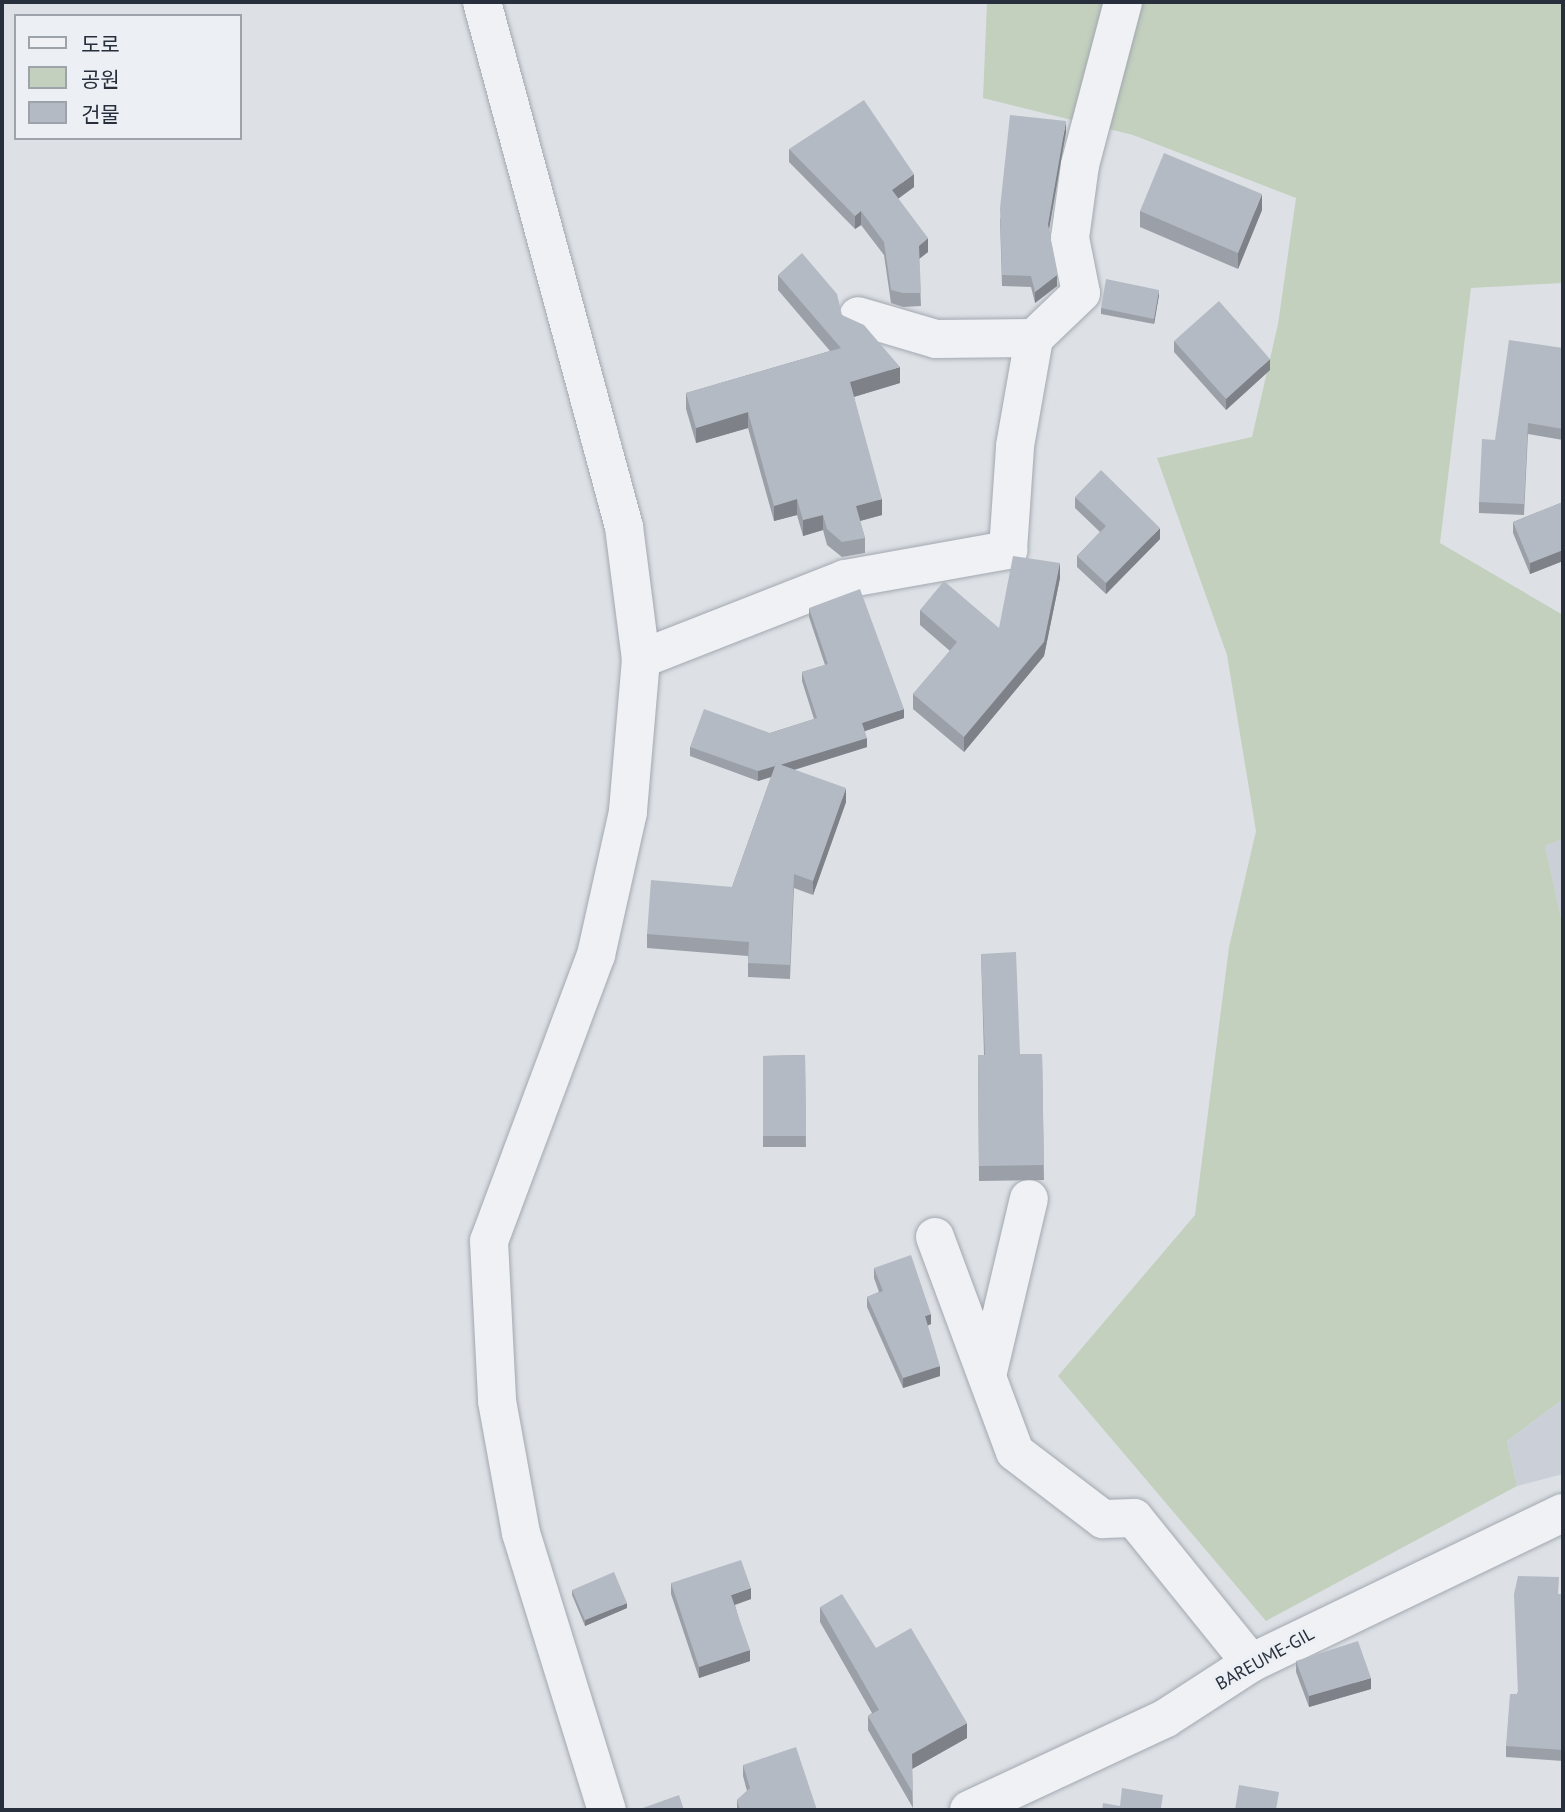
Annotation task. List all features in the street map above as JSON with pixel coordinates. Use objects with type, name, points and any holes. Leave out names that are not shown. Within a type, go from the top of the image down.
[{"type":"street","points":[[482,2],[624,527],[641,659],[628,812],[596,955],[489,1241],[498,1401],[522,1533],[607,1810]]},
{"type":"street","points":[[641,659],[845,579],[1008,550],[1015,446],[1034,338],[1082,293],[1070,238],[1078,177],[1123,2]]},
{"type":"street","points":[[858,316],[936,339],[1034,338]]},
{"type":"street","points":[[987,1376],[1029,1199]]},
{"type":"street","points":[[935,1237],[1015,1452],[1103,1519],[1134,1518],[1251,1663]]},
{"type":"street","name":"BAREUME-GIL","points":[[969,1810],[1166,1718],[1251,1663],[1563,1513]]},
{"type":"shaded area","points":[[1563,839],[1563,927],[1545,846]]},
{"type":"shaded area","points":[[1563,1399],[1563,1474],[1517,1486],[1507,1441]]},
{"type":"green space","points":[[987,2],[1563,2],[1563,283],[1471,288],[1440,543],[1563,615],[1563,839],[1545,846],[1563,927],[1563,1399],[1507,1441],[1517,1486],[1266,1621],[1058,1376],[1195,1215],[1229,947],[1256,831],[1227,655],[1157,458],[1252,437],[1278,324],[1296,198],[1133,135],[983,98]]},
{"type":"building","points":[[864,100],[914,174],[892,190],[928,238],[919,246],[921,293],[891,290],[884,242],[861,211],[855,216],[789,149]]},
{"type":"building","points":[[1010,115],[1066,121],[1048,224],[1057,275],[1035,292],[1031,276],[1002,275],[1000,208]]},
{"type":"building","points":[[1164,153],[1262,194],[1238,253],[1140,211]]},
{"type":"building","points":[[802,253],[837,294],[842,315],[864,325],[900,367],[850,382],[882,499],[856,506],[865,538],[842,542],[827,529],[823,515],[803,520],[797,499],[774,506],[748,412],[696,428],[686,393],[841,348],[778,275]]},
{"type":"building","points":[[1106,279],[1159,290],[1154,319],[1101,308]]},
{"type":"building","points":[[1219,301],[1270,359],[1226,399],[1174,341]]},
{"type":"building","points":[[1509,340],[1563,348],[1563,429],[1528,423],[1524,504],[1479,502],[1482,439],[1495,440]]},
{"type":"building","points":[[1101,470],[1160,528],[1106,583],[1077,556],[1106,526],[1075,497]]},
{"type":"building","points":[[1563,502],[1563,550],[1530,563],[1513,522]]},
{"type":"building","points":[[1013,556],[1060,563],[1044,642],[964,737],[913,694],[957,642],[920,610],[944,581],[999,628]]},
{"type":"building","points":[[860,589],[904,709],[862,723],[867,738],[780,765],[776,763],[775,766],[758,771],[690,747],[704,709],[770,733],[817,718],[802,672],[828,664],[809,608]]},
{"type":"building","points":[[776,763],[846,788],[813,881],[794,874],[790,965],[748,963],[749,942],[647,934],[651,880],[732,887]]},
{"type":"building","points":[[1016,952],[1020,1054],[1042,1054],[1044,1165],[979,1166],[978,1055],[985,1055],[981,954]]},
{"type":"building","points":[[805,1055],[806,1136],[763,1136],[763,1056]]},
{"type":"building","points":[[911,1255],[931,1314],[925,1316],[940,1366],[903,1378],[867,1297],[883,1291],[874,1268]]},
{"type":"building","points":[[741,1560],[751,1588],[731,1595],[750,1650],[699,1667],[671,1583]]},
{"type":"building","points":[[614,1572],[627,1603],[585,1620],[572,1590]]},
{"type":"building","points":[[1518,1576],[1559,1577],[1558,1594],[1563,1594],[1563,1750],[1506,1746],[1510,1694],[1518,1694],[1514,1594]]},
{"type":"building","points":[[842,1594],[876,1648],[911,1628],[967,1723],[912,1754],[913,1793],[868,1716],[879,1710],[820,1607]]},
{"type":"building","points":[[1358,1641],[1371,1678],[1309,1696],[1296,1661]]},
{"type":"building","points":[[796,1747],[817,1810],[740,1810],[737,1800],[750,1788],[743,1765]]},
{"type":"building","points":[[1239,1785],[1279,1792],[1276,1810],[1235,1810]]},
{"type":"building","points":[[1122,1788],[1163,1795],[1161,1808],[1172,1810],[1102,1810],[1103,1803],[1120,1806]]},
{"type":"building","points":[[679,1795],[684,1810],[640,1810],[640,1809]]}]
